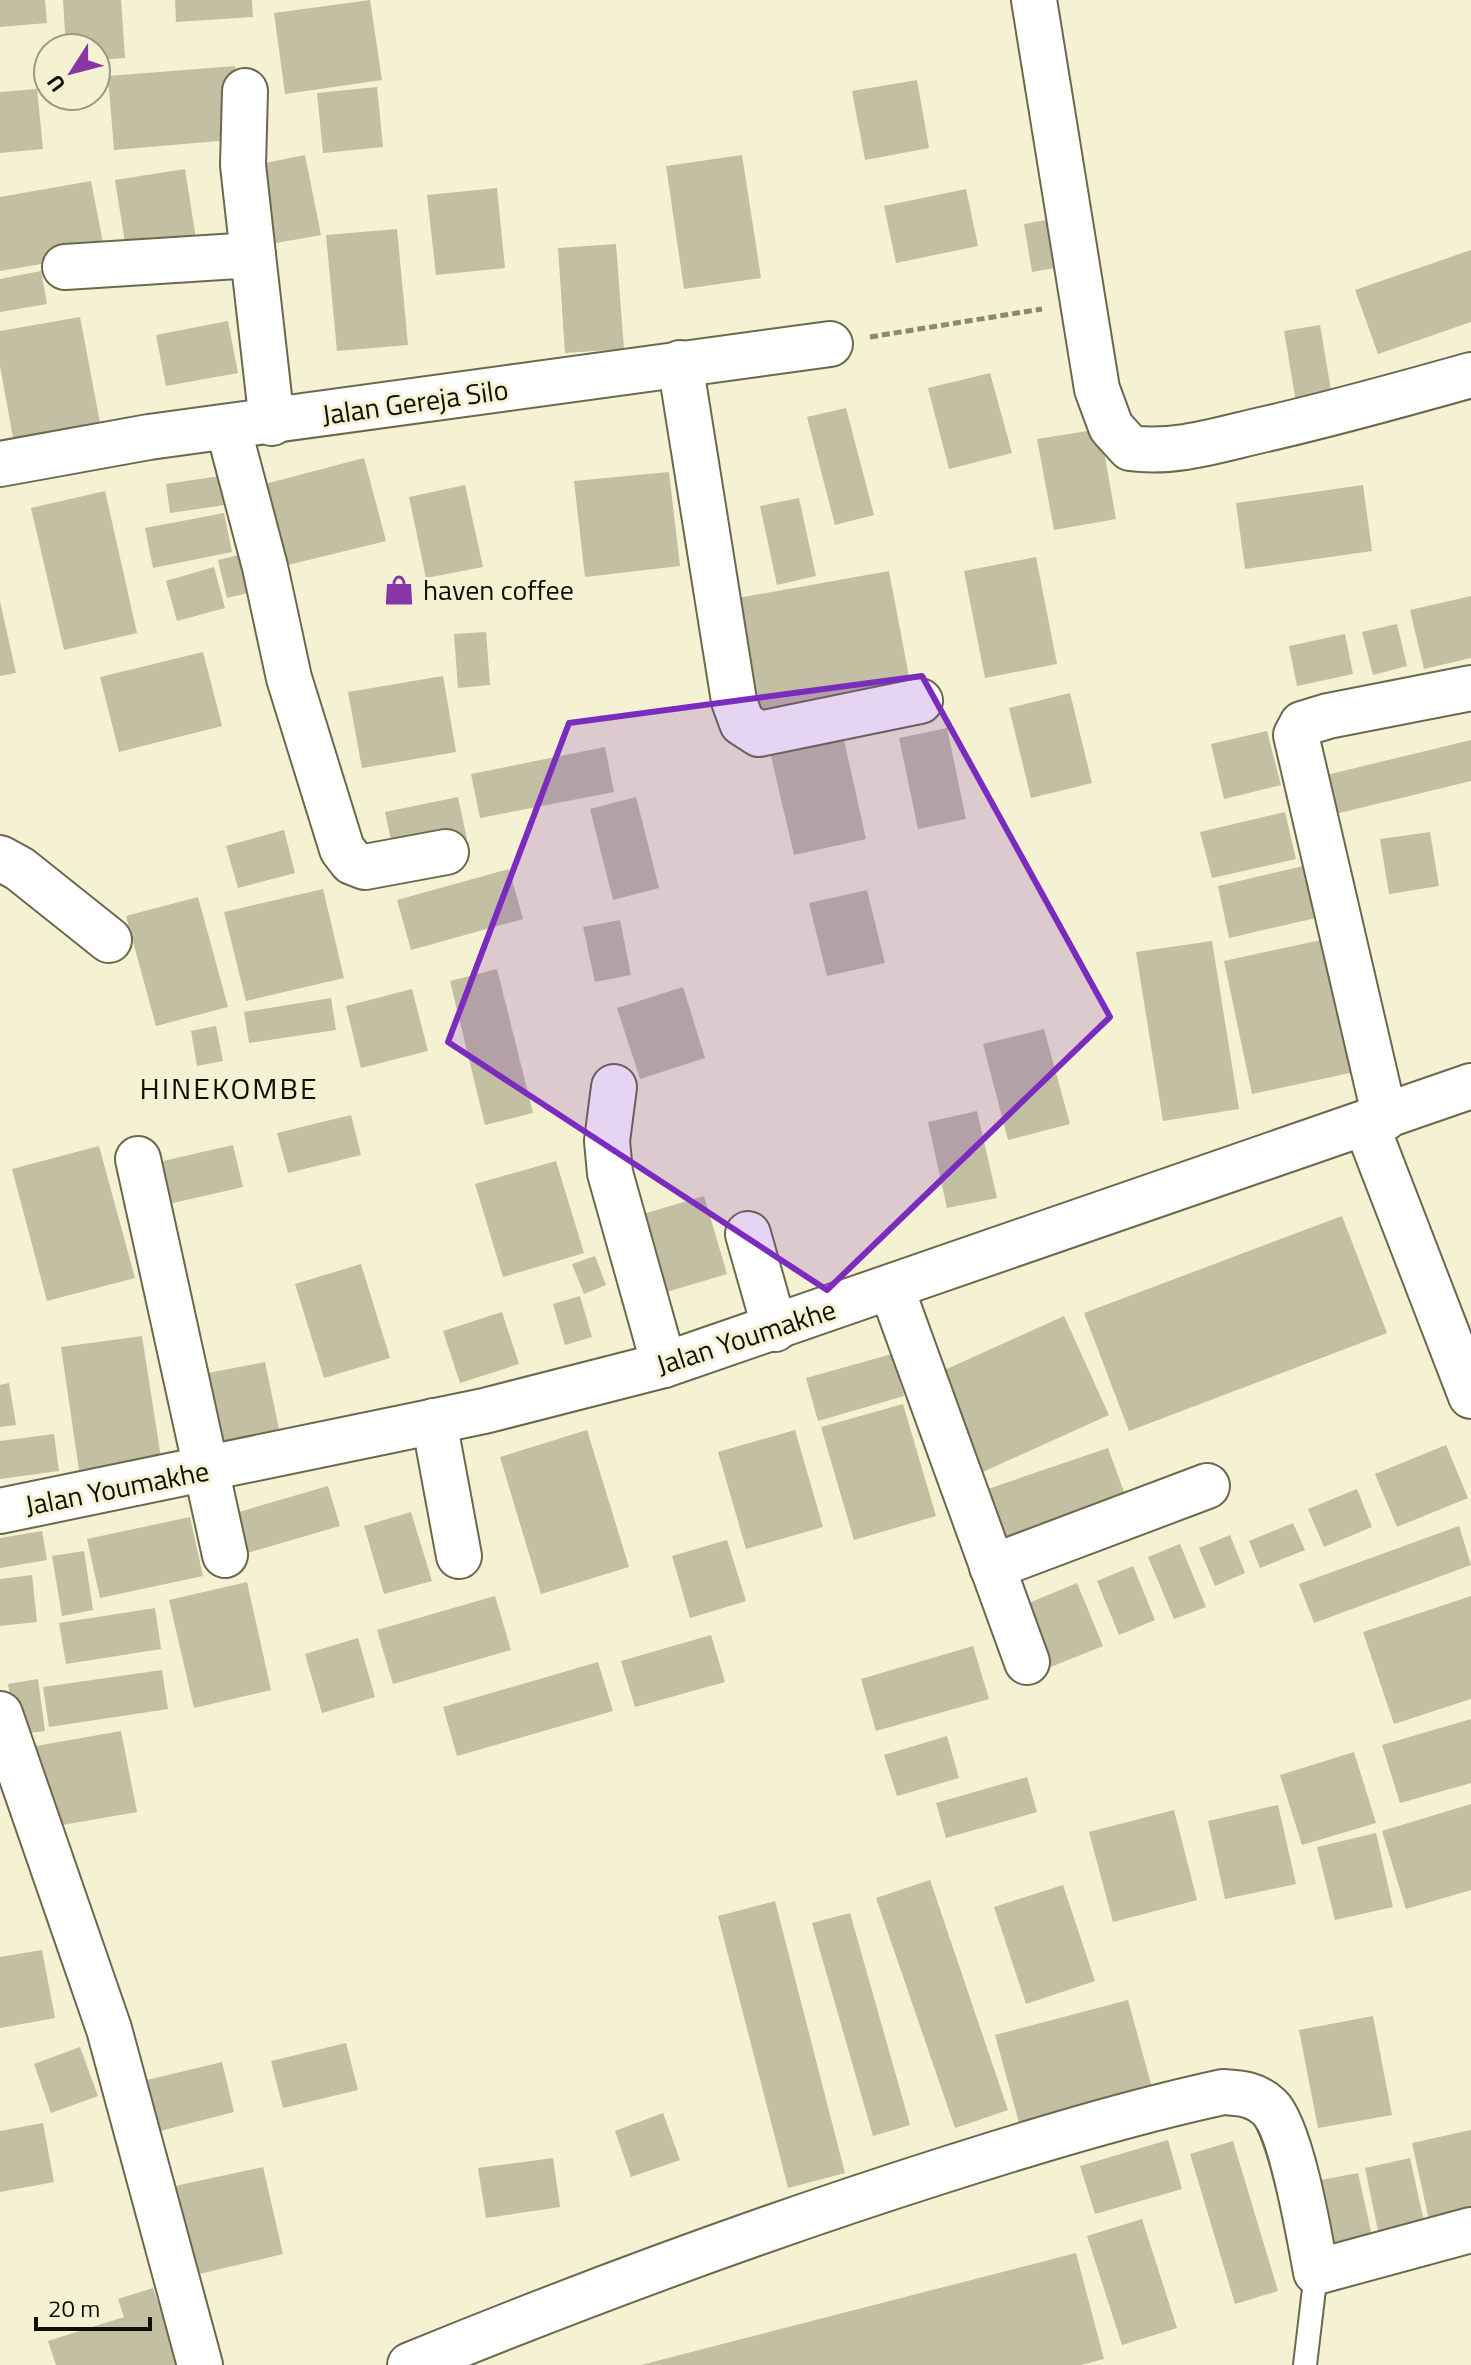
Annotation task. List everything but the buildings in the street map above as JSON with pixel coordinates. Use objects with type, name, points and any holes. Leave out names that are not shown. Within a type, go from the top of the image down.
[{"type":"street","points":[[1034,0],[1097,389],[1111,427],[1130,448],[1157,452],[1208,443],[1337,413],[1471,375]]},
{"type":"street","points":[[245,91],[243,165],[272,423]]},
{"type":"street","points":[[65,267],[253,255]]},
{"type":"street","name":"Jalan Gereja Silo","points":[[0,464],[228,427],[830,344]]},
{"type":"street","points":[[680,363],[734,701],[742,723],[759,734],[920,701]]},
{"type":"street","points":[[228,427],[265,567],[289,678],[342,849],[352,862],[365,867],[446,852]]},
{"type":"street","points":[[1471,688],[1328,716],[1302,724],[1296,735],[1376,1121],[1471,1396]]},
{"type":"street","points":[[0,858],[20,869],[109,940]]},
{"type":"street","name":"Jalan Youmakhe","points":[[0,1511],[205,1472],[664,1365],[1471,1086]]},
{"type":"street","points":[[614,1087],[607,1141],[610,1173],[664,1365]]},
{"type":"street","points":[[138,1159],[225,1555]]},
{"type":"street","points":[[748,1234],[775,1329]]},
{"type":"street","points":[[891,1287],[1027,1662]]},
{"type":"street","points":[[434,1421],[459,1556]]},
{"type":"street","points":[[992,1567],[1207,1486]]},
{"type":"street","points":[[0,1714],[109,2029],[200,2365]]},
{"type":"street","points":[[410,2365],[671,2261],[798,2216],[1036,2141],[1223,2092],[1249,2094],[1271,2109],[1288,2149],[1316,2272],[1471,2230]]},
{"type":"lane","points":[[1305,2365],[1316,2272]]},
{"type":"path","points":[[830,344],[994,315],[1085,304]]},
{"type":"highlighted area","points":[[922,676],[1110,1017],[827,1290],[448,1042],[569,723]]},
{"type":"place","name":"haven coffee","points":[[399,590]]},
{"type":"district","name":"HINEKOMBE","points":[[229,1089]]}]
